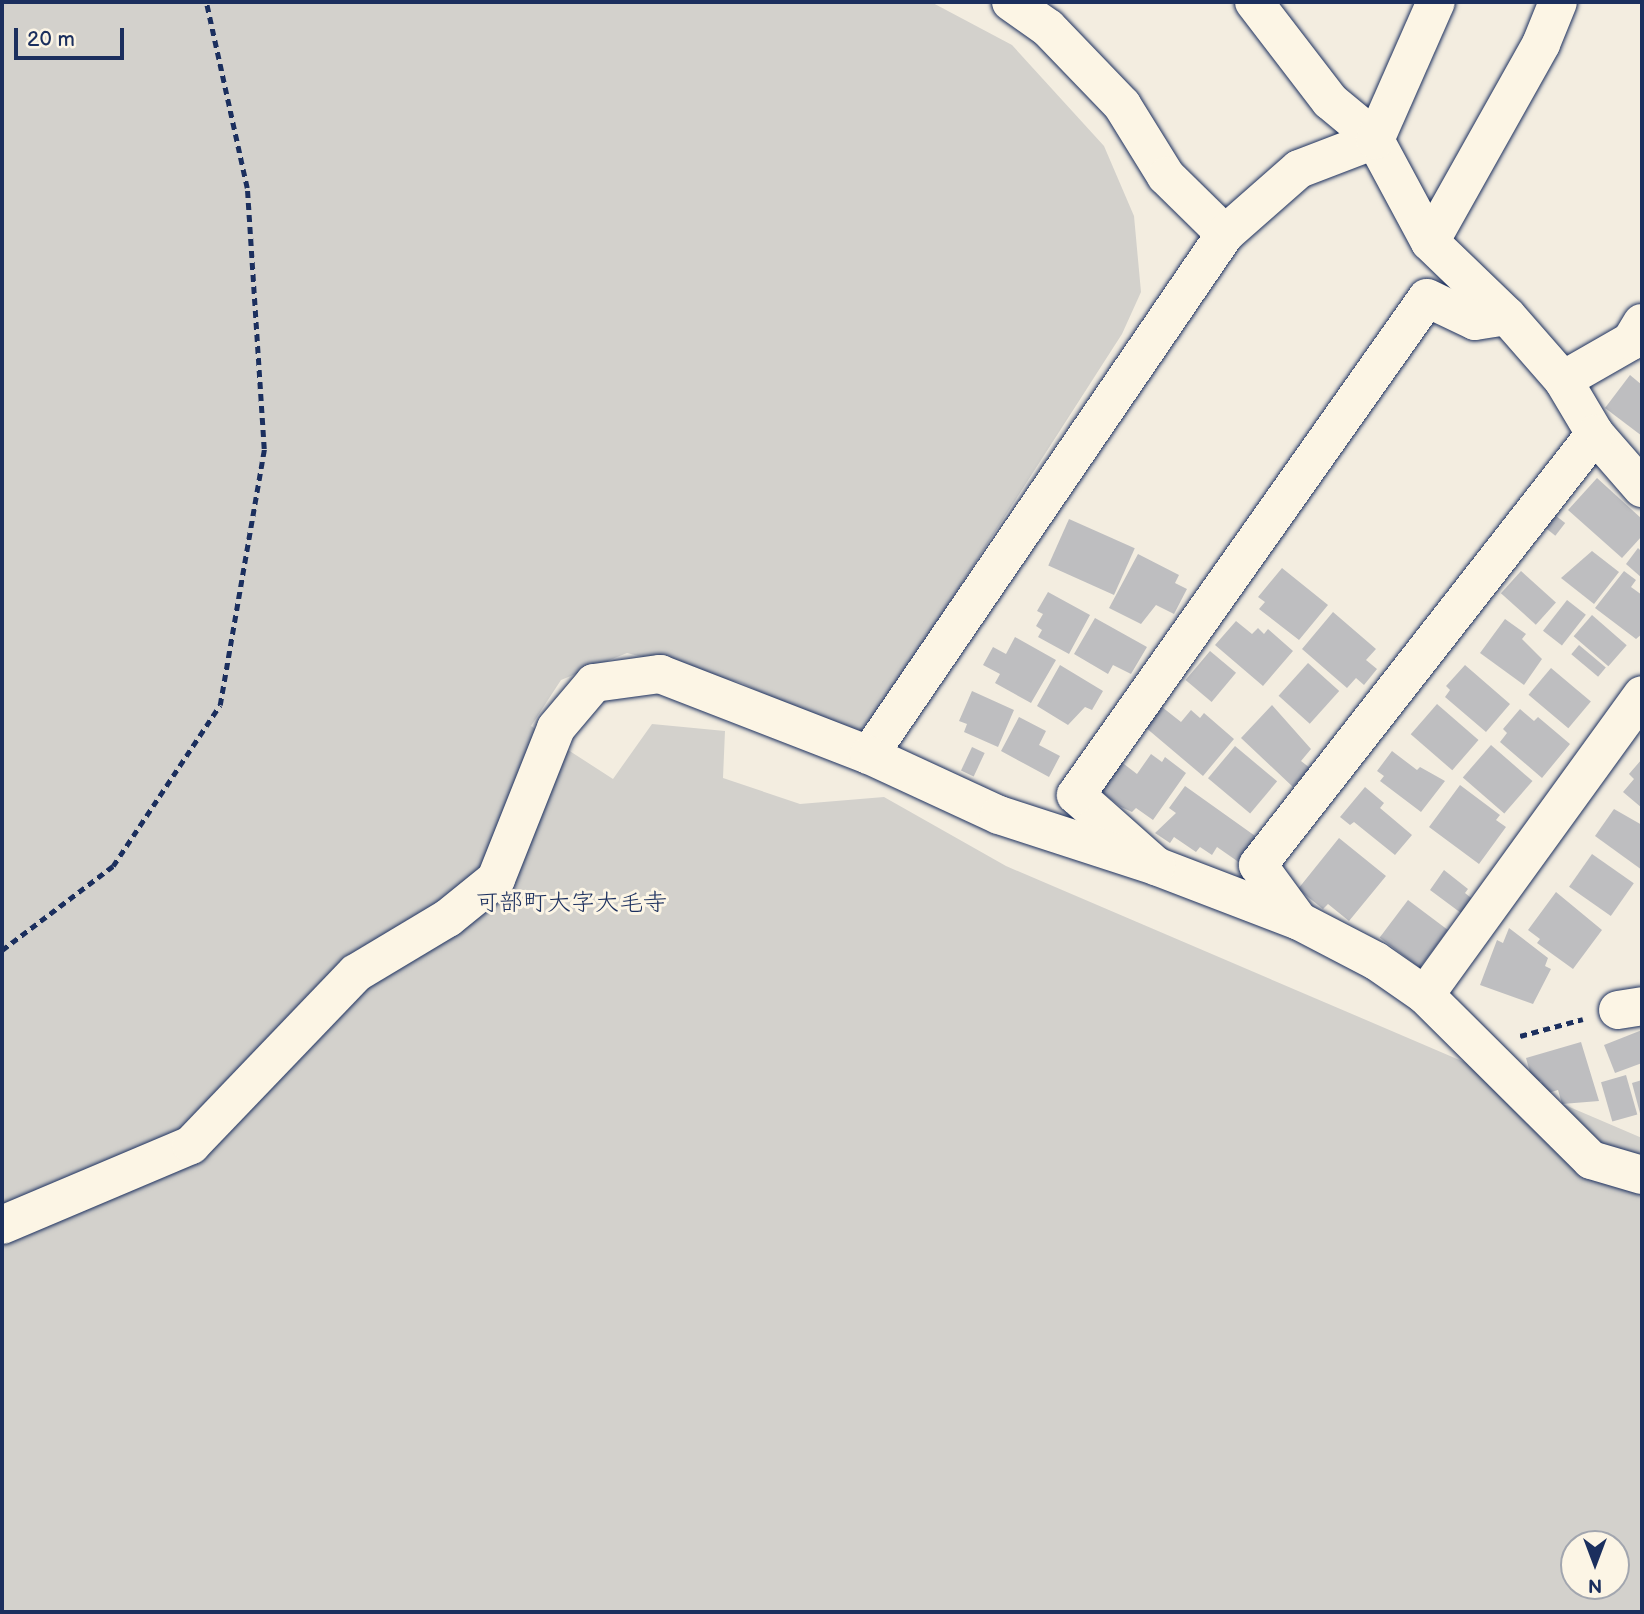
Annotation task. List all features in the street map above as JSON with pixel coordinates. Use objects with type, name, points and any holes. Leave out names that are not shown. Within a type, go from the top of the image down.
[{"type":"street","points":[[1011,2],[1048,28],[1122,105],[1166,176],[1225,234]]},
{"type":"street","points":[[1254,2],[1330,102],[1376,140],[1430,242],[1507,316],[1563,380],[1595,434],[1642,488]]},
{"type":"street","points":[[869,755],[1225,234],[1299,169],[1376,140],[1436,2]]},
{"type":"street","points":[[1430,242],[1541,44],[1558,2]]},
{"type":"street","points":[[1156,866],[1076,794],[1427,298],[1475,321],[1507,316]]},
{"type":"street","points":[[1563,380],[1631,341],[1642,323]]},
{"type":"street","points":[[1299,921],[1258,865],[1595,434]]},
{"type":"street","points":[[2,1225],[191,1145],[356,973],[449,918],[496,879],[556,728],[594,683],[660,674],[869,755],[999,814],[1156,866],[1299,921],[1376,961],[1425,995],[1591,1160],[1642,1175]]},
{"type":"street","points":[[1425,995],[1642,695]]},
{"type":"path","points":[[2,950],[113,866],[220,705],[264,449],[247,188],[206,2]]},
{"type":"path","points":[[1478,1048],[1630,1008]]},
{"type":"shaded area","points":[[2,2],[931,2],[1012,45],[1104,146],[1134,216],[1141,292],[1122,334],[887,700],[854,739],[742,683],[627,653],[561,680],[531,726],[613,779],[652,724],[725,731],[723,778],[800,804],[884,797],[1006,866],[1642,1138],[1642,1612],[2,1612]]},
{"type":"building","points":[[1630,375],[1642,385],[1642,436],[1605,408]]},
{"type":"building","points":[[1597,478],[1642,519],[1642,536],[1622,558],[1568,510]]},
{"type":"building","points":[[1551,512],[1565,523],[1555,536],[1541,525]]},
{"type":"building","points":[[1069,519],[1135,548],[1114,595],[1048,566]]},
{"type":"building","points":[[1638,548],[1642,552],[1642,578],[1626,564]]},
{"type":"building","points":[[1592,551],[1619,572],[1594,604],[1561,578]]},
{"type":"building","points":[[1138,554],[1179,575],[1175,583],[1187,589],[1174,614],[1156,605],[1141,624],[1109,608]]},
{"type":"building","points":[[1282,568],[1328,605],[1299,640],[1259,609],[1265,602],[1258,597]]},
{"type":"building","points":[[1521,571],[1556,602],[1536,625],[1501,593]]},
{"type":"building","points":[[1624,571],[1636,580],[1631,587],[1642,595],[1642,634],[1636,639],[1595,608]]},
{"type":"building","points":[[1048,592],[1090,615],[1069,654],[1038,637],[1042,630],[1036,626],[1043,614],[1037,611]]},
{"type":"building","points":[[1567,600],[1586,615],[1562,646],[1543,631]]},
{"type":"building","points":[[1333,612],[1376,649],[1366,660],[1377,669],[1364,685],[1356,678],[1347,688],[1302,649]]},
{"type":"building","points":[[1592,615],[1627,645],[1608,666],[1574,636]]},
{"type":"building","points":[[1095,618],[1147,647],[1131,674],[1113,665],[1108,674],[1074,654]]},
{"type":"building","points":[[1505,619],[1526,634],[1522,639],[1542,659],[1524,685],[1480,653]]},
{"type":"building","points":[[1236,621],[1252,634],[1258,628],[1264,634],[1268,629],[1293,651],[1263,686],[1215,645]]},
{"type":"building","points":[[1015,637],[1056,660],[1031,703],[995,683],[1000,674],[983,665],[993,647],[1006,654]]},
{"type":"building","points":[[1579,645],[1606,667],[1598,677],[1571,654]]},
{"type":"building","points":[[1210,651],[1236,673],[1212,702],[1186,680]]},
{"type":"building","points":[[1308,663],[1339,691],[1310,724],[1279,696]]},
{"type":"building","points":[[1060,665],[1103,691],[1092,710],[1085,707],[1068,725],[1037,706]]},
{"type":"building","points":[[1465,665],[1510,704],[1486,732],[1445,697],[1450,690],[1446,686]]},
{"type":"building","points":[[1551,668],[1591,701],[1568,728],[1529,695]]},
{"type":"building","points":[[972,691],[1014,710],[998,747],[964,732],[967,724],[959,721]]},
{"type":"building","points":[[1437,704],[1479,740],[1452,770],[1411,734]]},
{"type":"building","points":[[1272,705],[1311,749],[1301,761],[1310,768],[1293,787],[1241,738]]},
{"type":"building","points":[[1162,707],[1181,722],[1191,710],[1200,718],[1204,713],[1234,739],[1203,776],[1145,727]]},
{"type":"building","points":[[1520,709],[1534,721],[1538,717],[1570,744],[1542,778],[1500,742],[1507,733],[1503,729]]},
{"type":"building","points":[[1019,717],[1046,731],[1039,745],[1060,756],[1049,777],[1001,751]]},
{"type":"building","points":[[1491,745],[1533,781],[1504,814],[1463,777]]},
{"type":"building","points":[[1235,746],[1277,781],[1250,814],[1208,778]]},
{"type":"building","points":[[972,747],[985,753],[974,776],[961,771]]},
{"type":"building","points":[[1392,751],[1417,770],[1420,767],[1445,781],[1421,812],[1380,781],[1384,776],[1377,771]]},
{"type":"building","points":[[1151,754],[1162,762],[1165,757],[1186,773],[1153,820],[1136,808],[1132,812],[1121,807],[1099,790],[1120,761],[1137,774]]},
{"type":"building","points":[[1642,759],[1642,808],[1623,792],[1634,779],[1629,774]]},
{"type":"building","points":[[1460,785],[1500,815],[1496,820],[1506,827],[1479,864],[1429,827]]},
{"type":"building","points":[[1185,786],[1258,838],[1240,863],[1217,847],[1212,855],[1200,847],[1196,852],[1174,837],[1170,843],[1155,833],[1176,813],[1169,808]]},
{"type":"building","points":[[1365,787],[1384,803],[1380,808],[1412,835],[1395,855],[1354,822],[1350,825],[1340,817]]},
{"type":"building","points":[[1614,809],[1642,825],[1642,870],[1595,836]]},
{"type":"building","points":[[1339,838],[1386,876],[1349,921],[1328,904],[1323,909],[1298,889]]},
{"type":"building","points":[[1592,854],[1634,883],[1611,916],[1569,887]]},
{"type":"building","points":[[1444,870],[1468,889],[1465,893],[1476,902],[1465,916],[1430,890]]},
{"type":"building","points":[[1556,892],[1602,930],[1573,969],[1537,943],[1540,939],[1528,930]]},
{"type":"building","points":[[1408,900],[1448,930],[1420,968],[1380,938]]},
{"type":"building","points":[[1509,928],[1548,958],[1545,966],[1551,969],[1533,1004],[1480,985],[1497,940],[1503,943]]},
{"type":"building","points":[[1642,1030],[1642,1063],[1615,1073],[1604,1045]]},
{"type":"building","points":[[1581,1042],[1599,1101],[1562,1104],[1558,1090],[1545,1094],[1541,1081],[1533,1083],[1526,1058]]},
{"type":"building","points":[[1626,1075],[1637,1114],[1612,1122],[1601,1082]]},
{"type":"building","points":[[1642,1080],[1642,1117],[1641,1117],[1632,1083]]},
{"type":"district","name":"可部町大字大毛寺","points":[[571,903]]}]
